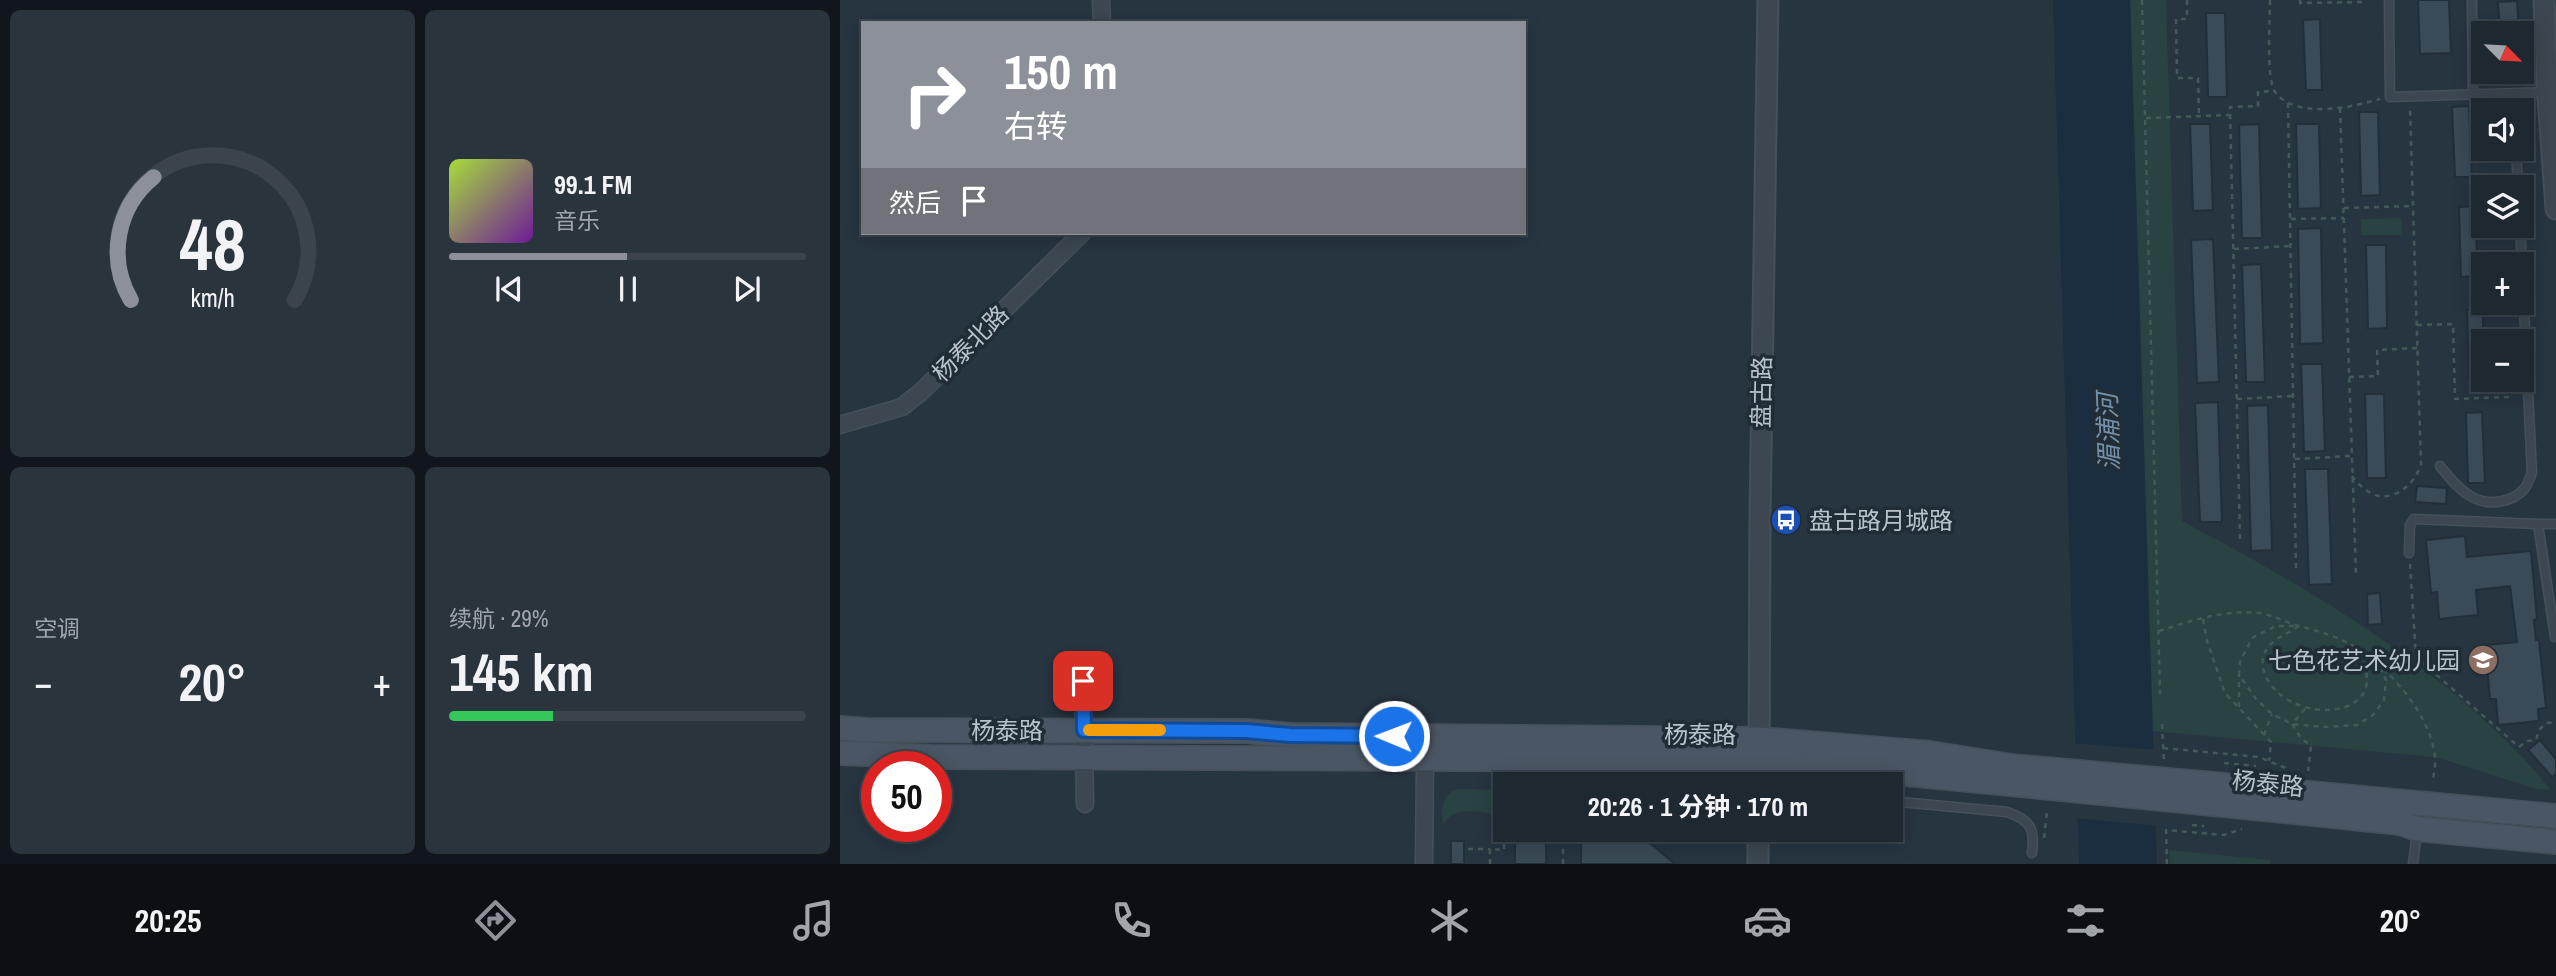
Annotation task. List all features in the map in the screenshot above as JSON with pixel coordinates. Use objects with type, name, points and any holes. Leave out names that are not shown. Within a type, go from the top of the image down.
[{"type":"main road","name":"杨泰路","points":[[840,728],[1246,731],[1290,735],[1759,750],[2011,775],[2224,784],[2556,816]]},
{"type":"main road","name":"杨泰路","points":[[840,753],[932,757],[1425,760],[1759,750]]},
{"type":"main road","name":"杨泰路","points":[[2224,784],[2401,823],[2417,829],[2556,842]]},
{"type":"street","points":[[1101,0],[1102,21]]},
{"type":"street","name":"盘古路","points":[[1759,772],[1759,515],[1768,0]]},
{"type":"street","points":[[2544,0],[2556,209]]},
{"type":"street","name":"杨泰北路","points":[[840,425],[902,407],[921,392],[1080,235]]},
{"type":"street","points":[[1083,681],[1085,804]]},
{"type":"street","points":[[1424,864],[1425,760]]},
{"type":"street","points":[[1758,842],[1758,864]]},
{"type":"lane","points":[[2389,0],[2390,97],[2548,92]]},
{"type":"lane","points":[[2472,0],[2473,95]]},
{"type":"lane","points":[[2513,94],[2513,98]]},
{"type":"lane","points":[[2521,238],[2526,329]]},
{"type":"lane","points":[[2440,466],[2456,485],[2474,498],[2493,502],[2511,499],[2524,489],[2532,473],[2529,392]]},
{"type":"lane","points":[[2409,554],[2410,525],[2414,519],[2556,523]]},
{"type":"lane","points":[[2538,524],[2555,636]]},
{"type":"lane","points":[[1903,802],[2018,815],[2030,824],[2034,835],[2032,853]]},
{"type":"lane","points":[[2413,864],[2417,829]]},
{"type":"path","points":[[2142,0],[2160,694]]},
{"type":"path","points":[[2187,0],[2187,19],[2176,19],[2177,78],[2198,78],[2199,116]]},
{"type":"path","points":[[2270,0],[2270,72],[2274,92]]},
{"type":"path","points":[[2300,0],[2300,3],[2364,0]]},
{"type":"path","points":[[2240,539],[2230,107],[2258,106],[2258,92],[2274,92],[2288,103],[2308,108],[2349,107],[2390,97]]},
{"type":"path","points":[[2352,476],[2361,486],[2378,496],[2391,495],[2406,488],[2417,476],[2421,466],[2410,96]]},
{"type":"path","points":[[2288,103],[2296,570]]},
{"type":"path","points":[[2340,107],[2356,573]]},
{"type":"path","points":[[2145,118],[2230,115]]},
{"type":"path","points":[[2344,208],[2413,206]]},
{"type":"path","points":[[2290,219],[2344,218]]},
{"type":"path","points":[[2233,249],[2290,246]]},
{"type":"path","points":[[2417,325],[2453,324],[2455,399],[2509,397],[2509,392]]},
{"type":"path","points":[[2349,377],[2378,376],[2377,350],[2417,348]]},
{"type":"path","points":[[2237,399],[2293,396]]},
{"type":"path","points":[[2294,459],[2351,456]]},
{"type":"path","points":[[2409,554],[2416,657],[2519,747],[2527,741],[2536,740],[2539,730],[2546,723],[2556,722]]},
{"type":"path","points":[[2159,631],[2225,614],[2259,613],[2347,642],[2377,662],[2416,709],[2429,734],[2435,758],[2433,783]]},
{"type":"path","points":[[2203,619],[2207,641],[2225,693],[2271,742],[2269,761]]},
{"type":"path","points":[[2239,708],[2240,662],[2252,638],[2276,626],[2299,626]]},
{"type":"path","points":[[2299,626],[2273,642],[2265,652],[2262,663],[2270,684],[2289,701],[2305,709],[2340,709],[2356,702],[2364,692],[2367,680],[2363,663],[2347,642]]},
{"type":"path","points":[[2239,676],[2256,699],[2272,713],[2292,724],[2325,727],[2357,725],[2373,715],[2384,700],[2386,680],[2377,662]]},
{"type":"path","points":[[2292,724],[2305,709]]},
{"type":"path","points":[[2264,736],[2272,713]]},
{"type":"path","points":[[2292,724],[2301,738],[2311,746],[2308,771]]},
{"type":"path","points":[[2163,748],[2259,757],[2288,769]]},
{"type":"path","name":"杨泰路","points":[[2224,784],[2256,766]]},
{"type":"path","points":[[2044,841],[2047,811]]},
{"type":"path","points":[[2192,825],[2204,825]]},
{"type":"path","points":[[2167,864],[2166,830],[2224,835],[2242,829]]},
{"type":"path","points":[[1468,849],[1504,849],[1504,842]]},
{"type":"path","points":[[1563,842],[1563,864]]},
{"type":"path","points":[[1490,849],[1490,864]]},
{"type":"green space","points":[[2130,0],[2166,0],[2182,521],[2331,606],[2427,672],[2514,748],[2551,790],[2536,789],[2439,758],[2152,731]]},
{"type":"green space","points":[[2401,218],[2402,235],[2361,235],[2361,219]]},
{"type":"green space","points":[[1459,789],[1493,790],[1493,814],[1469,811],[1453,814],[1443,827],[1443,804]]},
{"type":"green space","points":[[2169,850],[2270,860],[2270,864],[2170,864]]},
{"type":"water","name":"湄浦河","points":[[2053,0],[2130,0],[2157,864],[2079,864]]},
{"type":"pier","points":[[2071,743],[2156,750],[2157,787],[2072,779]]},
{"type":"pier","points":[[2073,783],[2158,791],[2159,826],[2074,818]]},
{"type":"building","points":[[2418,0],[2449,0],[2451,53],[2420,54]]},
{"type":"building","points":[[2517,1],[2518,21],[2499,21],[2498,2]]},
{"type":"building","points":[[2206,13],[2225,13],[2227,97],[2208,97]]},
{"type":"building","points":[[2320,19],[2322,90],[2306,90],[2303,20]]},
{"type":"building","points":[[2469,106],[2471,177],[2455,177],[2452,107]]},
{"type":"building","points":[[2359,112],[2378,112],[2380,195],[2361,196]]},
{"type":"building","points":[[2190,124],[2210,124],[2213,210],[2193,211]]},
{"type":"building","points":[[2259,124],[2262,238],[2242,238],[2239,125]]},
{"type":"building","points":[[2296,124],[2319,124],[2321,208],[2298,209]]},
{"type":"building","points":[[2471,206],[2471,238],[2476,238],[2477,252],[2471,252],[2471,276],[2461,277],[2459,207]]},
{"type":"building","points":[[2321,228],[2323,343],[2300,344],[2298,229]]},
{"type":"building","points":[[2213,239],[2219,382],[2197,383],[2191,240]]},
{"type":"building","points":[[2366,245],[2386,245],[2387,328],[2368,329]]},
{"type":"building","points":[[2261,264],[2265,382],[2246,382],[2242,265]]},
{"type":"building","points":[[2467,310],[2471,310],[2471,315],[2483,315],[2483,329],[2471,329],[2471,380],[2469,380]]},
{"type":"building","points":[[2301,364],[2322,364],[2325,451],[2304,452]]},
{"type":"building","points":[[2365,394],[2384,394],[2386,478],[2367,478]]},
{"type":"building","points":[[2218,402],[2222,522],[2200,522],[2195,403]]},
{"type":"building","points":[[2268,405],[2272,550],[2251,551],[2247,406]]},
{"type":"building","points":[[2482,412],[2485,483],[2468,483],[2466,413]]},
{"type":"building","points":[[2305,469],[2328,469],[2332,584],[2309,585]]},
{"type":"building","points":[[2417,486],[2447,488],[2446,504],[2415,502]]},
{"type":"building","points":[[2465,536],[2467,557],[2531,551],[2537,619],[2534,620],[2536,640],[2539,640],[2546,708],[2538,709],[2539,721],[2498,725],[2496,699],[2490,699],[2485,645],[2517,642],[2510,586],[2476,590],[2478,615],[2439,619],[2437,592],[2431,593],[2426,540]]},
{"type":"building","points":[[2380,593],[2382,624],[2368,625],[2367,594]]},
{"type":"building","points":[[2540,740],[2556,759],[2556,774],[2552,777],[2528,750]]},
{"type":"building","points":[[1451,841],[1464,841],[1464,864],[1451,864]]},
{"type":"building","points":[[1515,842],[1546,842],[1546,864],[1515,864]]},
{"type":"building","points":[[1581,842],[1649,842],[1675,864],[1581,864]]},
{"type":"slow traffic","points":[[1089,730],[1160,730]]},
{"type":"place","name":"盘古路月城路","points":[[1786,520]]},
{"type":"place","name":"七色花艺术幼儿园","points":[[2483,660]]},
{"type":"route","points":[[1083,681],[1084,730],[1246,731],[1290,735],[1394,736]]}]
